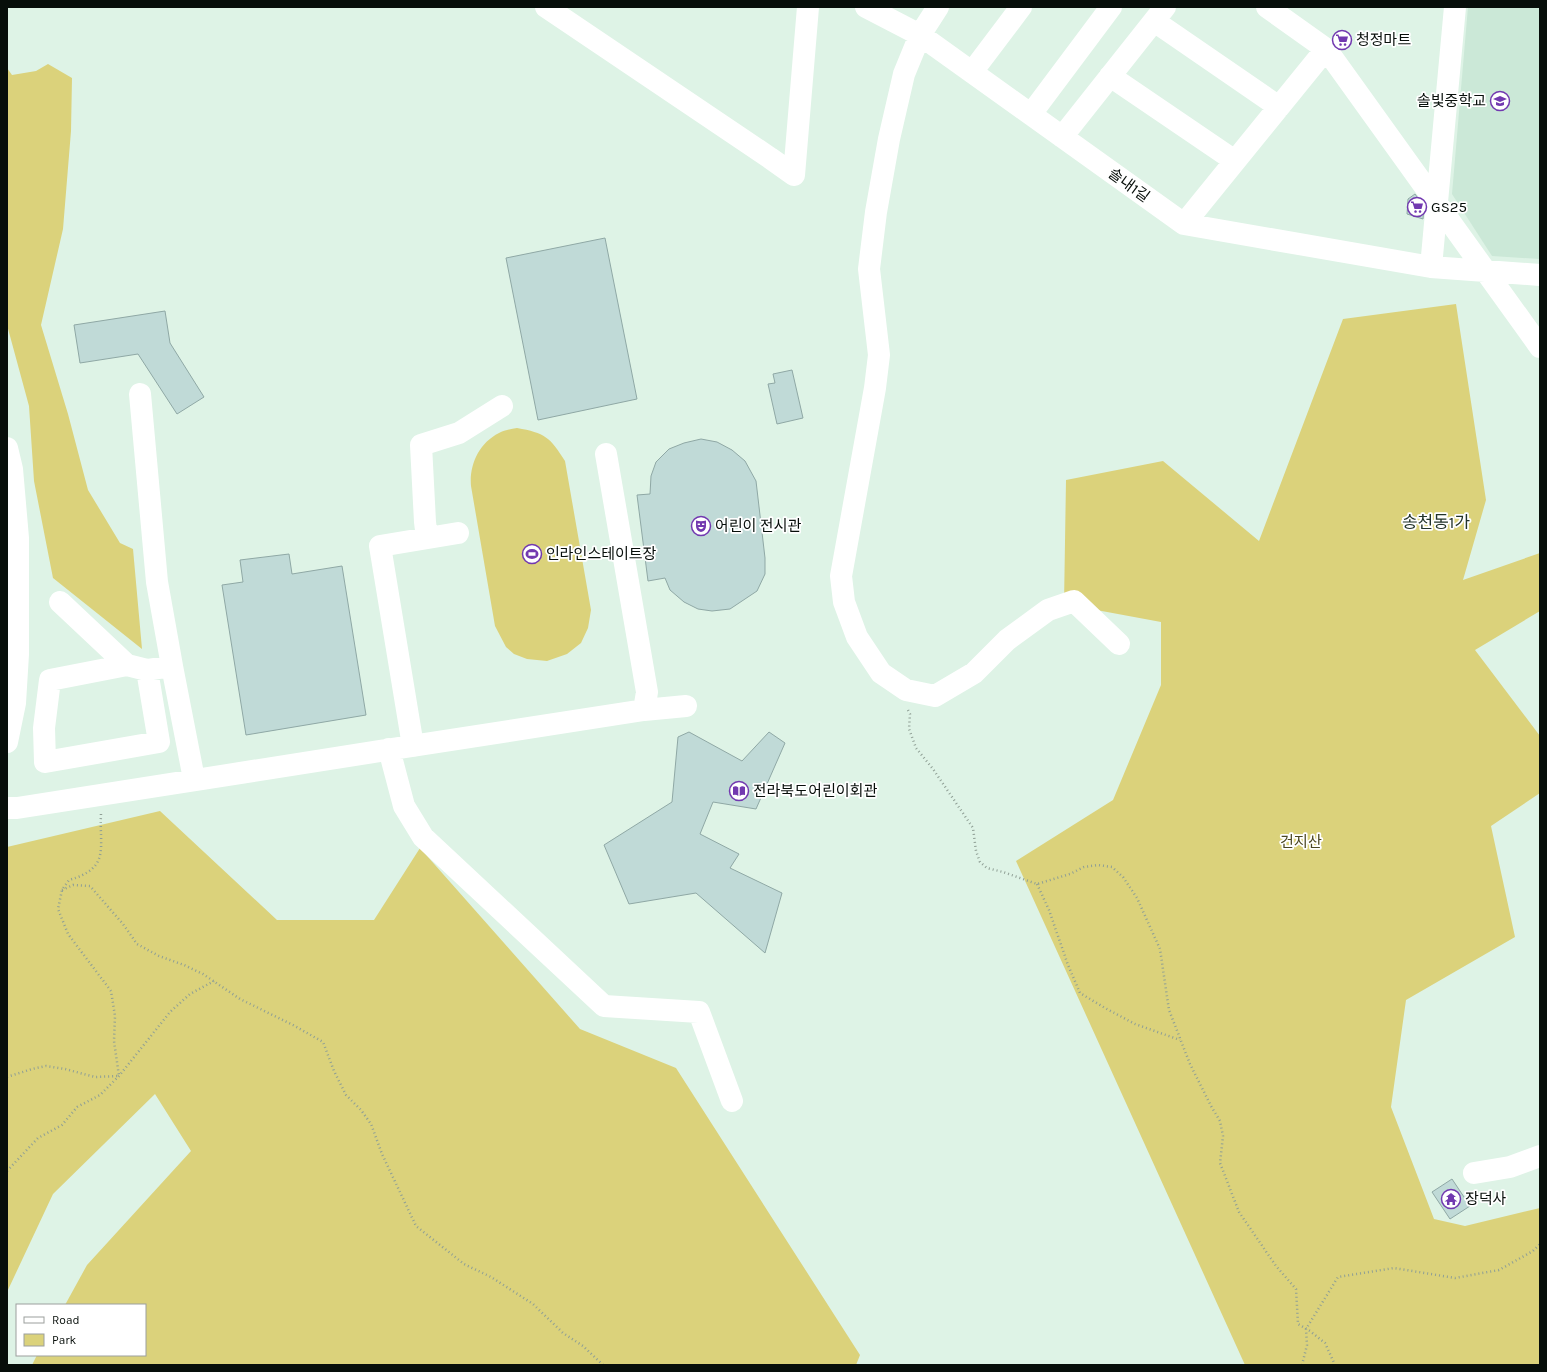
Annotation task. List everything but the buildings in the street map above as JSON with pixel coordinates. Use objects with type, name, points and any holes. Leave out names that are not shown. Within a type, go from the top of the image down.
[{"type":"street","points":[[546,7],[794,175],[808,7]]},
{"type":"street","name":"솔내1길","points":[[866,7],[920,35],[1184,224],[1431,266],[1540,275]]},
{"type":"street","points":[[938,7],[920,35],[904,74],[889,139],[876,212],[869,269],[879,355],[875,388],[842,576],[844,602],[857,637],[881,673],[906,690],[935,696],[974,673],[1007,640],[1048,610],[1074,601],[1119,644]]},
{"type":"street","points":[[972,72],[1020,7]]},
{"type":"street","points":[[1031,114],[1111,7]]},
{"type":"street","points":[[1267,7],[1326,49],[1540,347]]},
{"type":"street","points":[[1431,266],[1455,7]]},
{"type":"street","points":[[1062,137],[1160,14],[1279,107]]},
{"type":"street","points":[[1184,224],[1326,49]]},
{"type":"street","points":[[1110,76],[1235,161]]},
{"type":"street","points":[[140,394],[157,582],[194,779]]},
{"type":"street","points":[[427,538],[421,445],[459,433],[502,406]]},
{"type":"street","points":[[7,448],[12,469],[18,538],[18,654],[15,703],[7,742]]},
{"type":"street","points":[[606,454],[647,692],[644,710]]},
{"type":"street","points":[[412,746],[380,546],[458,533]]},
{"type":"street","points":[[60,602],[137,667],[159,742],[45,762],[44,728],[50,680],[137,667],[172,666]]},
{"type":"street","points":[[7,808],[24,807],[194,779],[644,710],[686,706]]},
{"type":"street","points":[[389,749],[404,806],[423,837],[604,1006],[699,1012],[732,1100]]},
{"type":"street","points":[[1474,1173],[1510,1167],[1540,1156]]},
{"type":"path","points":[[908,708],[910,714],[909,728],[916,748],[933,769],[973,828],[976,851],[980,862],[987,868],[1037,884],[1070,874],[1084,867],[1098,865],[1112,867],[1123,877],[1136,898],[1160,949],[1169,1010],[1190,1064],[1220,1121],[1223,1136],[1220,1162],[1239,1212],[1276,1266],[1296,1289],[1298,1324],[1325,1343],[1335,1365]]},
{"type":"path","points":[[101,814],[100,829],[102,849],[99,862],[81,876],[68,880],[62,890],[58,909],[68,934],[111,992],[115,1016],[114,1042],[119,1076]]},
{"type":"path","points":[[1037,884],[1049,910],[1068,965],[1080,992],[1105,1008],[1135,1024],[1181,1040]]},
{"type":"path","points":[[62,890],[73,885],[90,886],[115,913],[137,944],[160,956],[184,965],[214,981],[240,999],[293,1025],[323,1042],[334,1071],[346,1095],[361,1110],[371,1124],[382,1154],[416,1226],[464,1264],[491,1277],[533,1304],[563,1333],[583,1346],[604,1365]]},
{"type":"path","points":[[7,1171],[38,1138],[62,1125],[77,1107],[100,1095],[119,1076],[170,1012],[190,994],[214,981]]},
{"type":"path","points":[[7,1077],[46,1066],[65,1069],[95,1077],[119,1076]]},
{"type":"path","points":[[1302,1365],[1307,1345],[1306,1329],[1338,1277],[1394,1268],[1455,1278],[1499,1270],[1533,1251],[1540,1244]]},
{"type":"shaded area","name":"솔빛중학교","points":[[1468,7],[1540,7],[1540,259],[1492,256],[1452,194]]},
{"type":"green space","points":[[48,64],[72,78],[71,131],[63,229],[41,325],[68,414],[88,490],[120,543],[133,549],[142,649],[53,578],[34,481],[29,406],[7,325],[7,68],[12,75],[36,71]]},
{"type":"green space","name":"건지산","points":[[1456,304],[1486,500],[1463,580],[1540,553],[1540,611],[1475,650],[1540,736],[1540,793],[1491,826],[1515,937],[1406,1000],[1391,1107],[1434,1219],[1465,1226],[1540,1208],[1540,1365],[1245,1365],[1016,861],[1113,800],[1161,685],[1161,622],[1064,604],[1066,480],[1163,461],[1259,541],[1343,319]]},
{"type":"green space","name":"인라인스테이트장","points":[[517,428],[541,434],[546,437],[555,446],[565,461],[591,610],[588,628],[581,643],[567,654],[547,661],[527,659],[514,654],[506,647],[495,626],[471,486],[472,470],[477,455],[481,449],[492,437],[505,430]]},
{"type":"green space","points":[[160,811],[277,920],[374,920],[420,848],[580,1029],[676,1068],[860,1355],[856,1365],[32,1365],[36,1356],[146,1356],[146,1304],[66,1304],[87,1265],[191,1151],[155,1094],[53,1194],[7,1292],[7,847]]},
{"type":"place","name":"청정마트","points":[[1342,40]]},
{"type":"place","name":"솔빛중학교","points":[[1500,101]]},
{"type":"place","name":"GS25","points":[[1417,207]]},
{"type":"place","name":"어린이 전시관","points":[[701,526]]},
{"type":"place","name":"인라인스테이트장","points":[[532,554]]},
{"type":"place","name":"전라북도어린이회관","points":[[739,791]]},
{"type":"place","name":"장덕사","points":[[1451,1199]]},
{"type":"district","name":"송천동1가","points":[[1436,522]]}]
